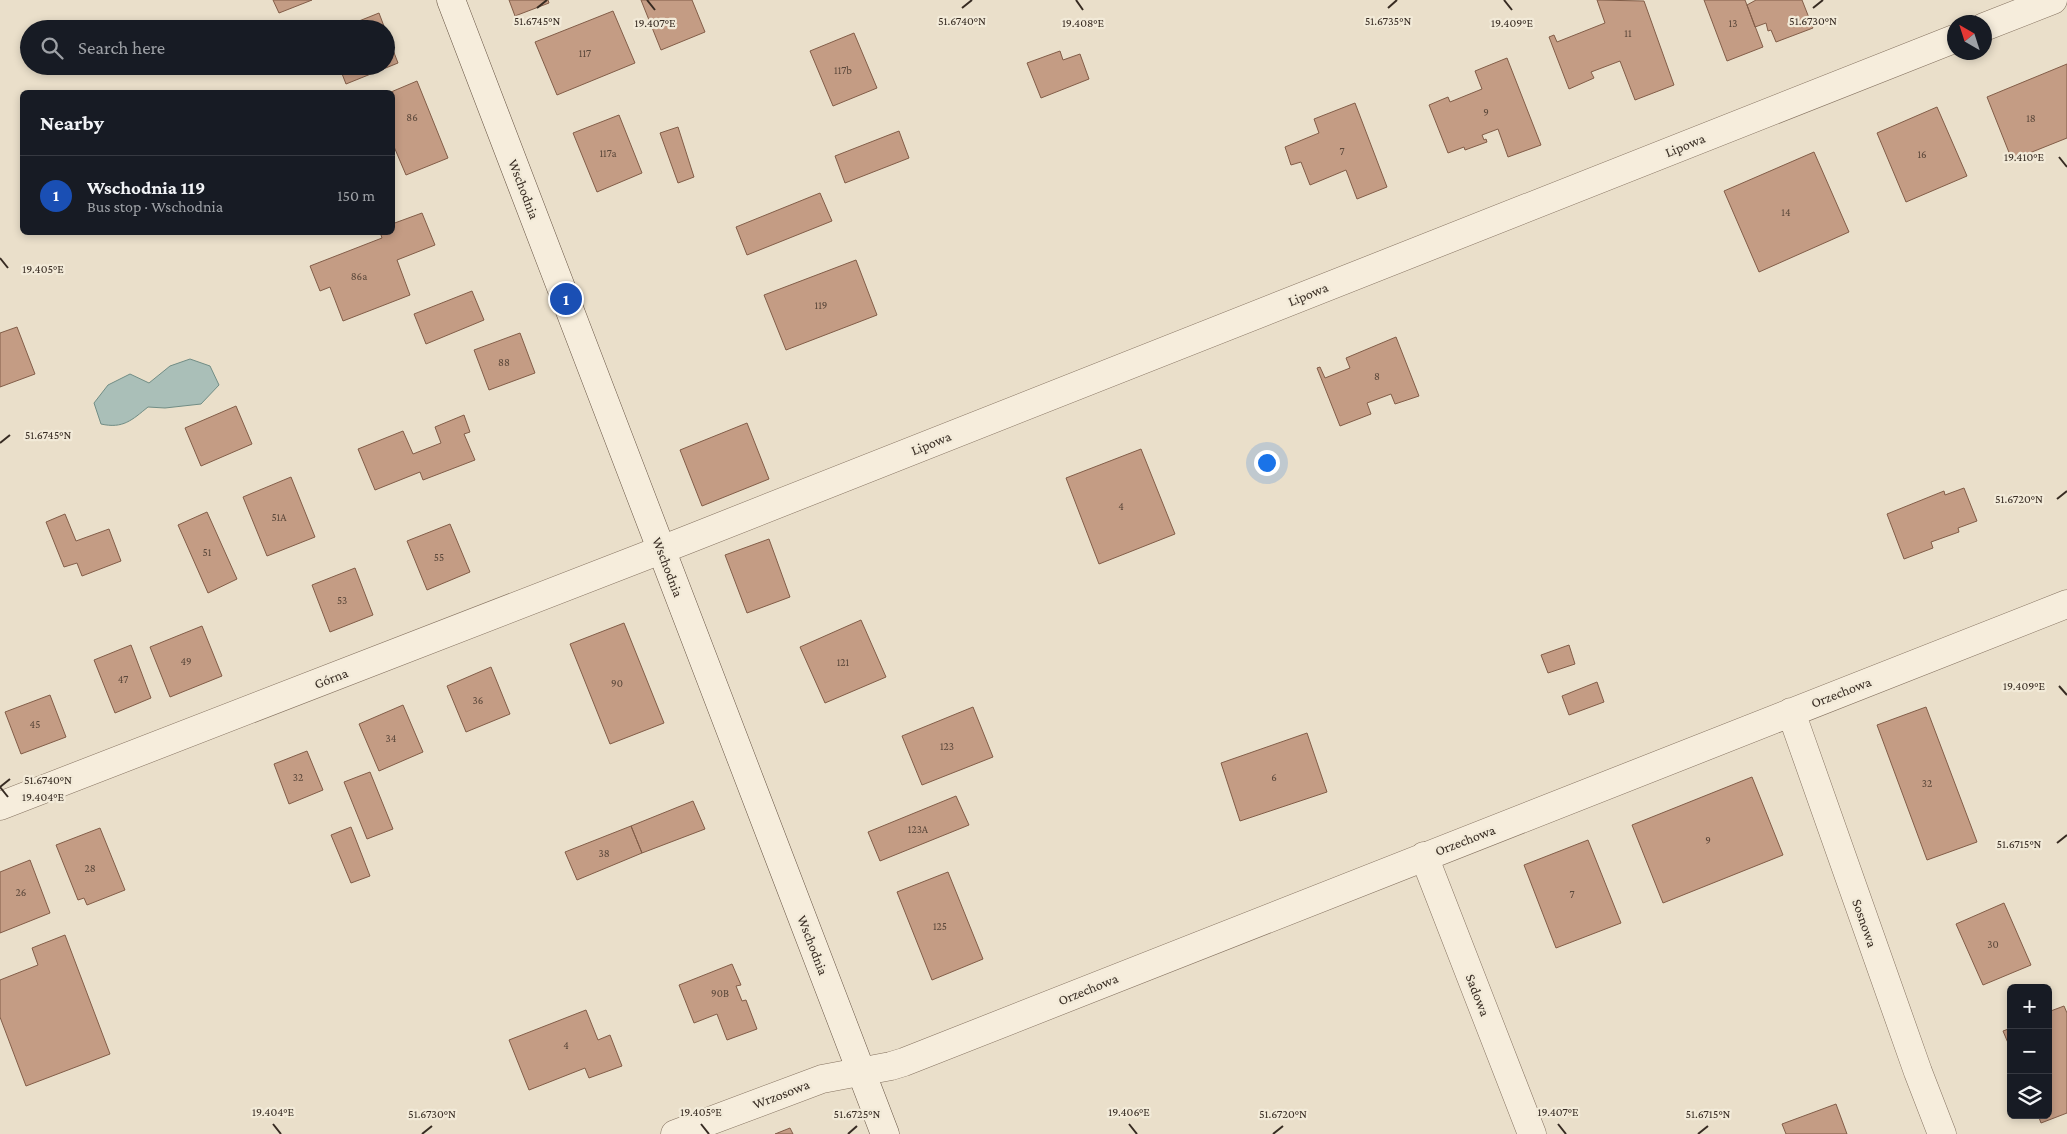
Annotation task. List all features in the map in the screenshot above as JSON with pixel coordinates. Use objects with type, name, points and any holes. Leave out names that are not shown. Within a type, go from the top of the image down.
[{"type":"street","name":"Wschodnia","points":[[452,0],[885,1134]]},
{"type":"street","points":[[1992,24],[2053,0]]},
{"type":"street","name":"Lipowa","points":[[662,550],[1947,42]]},
{"type":"street","name":"Górna","points":[[0,806],[662,550]]},
{"type":"street","name":"Orzechowa","points":[[861,1071],[904,1062],[2067,604]]},
{"type":"street","name":"Sosnowa","points":[[1791,712],[1918,1072],[1942,1134]]},
{"type":"street","name":"Sadowa","points":[[1424,856],[1532,1134]]},
{"type":"street","name":"Wrzosowa","points":[[675,1134],[822,1078],[861,1071]]},
{"type":"water","points":[[190,359],[210,366],[219,385],[201,404],[165,408],[148,407],[127,422],[115,425],[101,424],[94,403],[108,385],[130,374],[149,383],[170,366]]},
{"type":"building","points":[[273,0],[312,0],[279,13]]},
{"type":"building","points":[[509,0],[548,0],[549,3],[515,16]]},
{"type":"building","points":[[641,0],[692,0],[705,32],[661,50]]},
{"type":"building","points":[[1597,0],[1644,1],[1674,85],[1635,100],[1620,61],[1591,72],[1594,78],[1569,89],[1549,37],[1554,35],[1557,42],[1605,23]]},
{"type":"building","points":[[1704,0],[1745,0],[1763,47],[1727,61]]},
{"type":"building","points":[[1756,0],[1802,0],[1813,28],[1776,42],[1771,30],[1768,31],[1766,23],[1755,27],[1747,5]]},
{"type":"building","points":[[613,11],[635,63],[557,95],[535,42]]},
{"type":"building","points":[[379,13],[382,20],[362,20]]},
{"type":"building","points":[[854,33],[877,88],[833,106],[810,51]]},
{"type":"building","points":[[1060,51],[1063,60],[1080,54],[1089,79],[1041,98],[1027,63]]},
{"type":"building","points":[[1507,58],[1541,145],[1508,157],[1498,129],[1482,135],[1487,142],[1465,150],[1464,147],[1448,153],[1429,105],[1448,97],[1450,102],[1482,89],[1475,71]]},
{"type":"building","points":[[2067,64],[2067,138],[2012,160],[1987,97]]},
{"type":"building","points":[[342,75],[368,75],[346,84]]},
{"type":"building","points":[[417,81],[448,158],[406,175],[395,149],[395,90]]},
{"type":"building","points":[[1355,103],[1387,187],[1357,199],[1346,170],[1310,185],[1301,162],[1291,165],[1285,147],[1319,133],[1314,119]]},
{"type":"building","points":[[1937,107],[1967,176],[1906,202],[1877,133]]},
{"type":"building","points":[[619,115],[642,173],[597,192],[573,133]]},
{"type":"building","points":[[678,127],[694,177],[678,183],[660,133]]},
{"type":"building","points":[[899,131],[909,158],[845,183],[835,156]]},
{"type":"building","points":[[1814,152],[1849,232],[1759,272],[1724,191]]},
{"type":"building","points":[[820,193],[832,221],[747,255],[736,227]]},
{"type":"building","points":[[422,213],[435,245],[397,260],[410,295],[343,321],[330,287],[320,291],[310,266],[382,238],[381,235],[395,235],[395,223]]},
{"type":"building","points":[[856,260],[877,315],[786,350],[764,295]]},
{"type":"building","points":[[472,291],[484,320],[426,344],[414,314]]},
{"type":"building","points":[[17,327],[35,374],[0,387],[0,333]]},
{"type":"building","points":[[520,333],[535,373],[489,390],[474,350]]},
{"type":"building","points":[[1396,337],[1419,396],[1395,404],[1391,394],[1367,403],[1371,414],[1340,426],[1317,368],[1320,367],[1325,378],[1350,368],[1346,358]]},
{"type":"building","points":[[236,406],[252,444],[201,466],[185,428]]},
{"type":"building","points":[[464,415],[470,432],[464,434],[475,460],[423,480],[420,472],[375,490],[358,449],[403,431],[413,454],[441,443],[435,427]]},
{"type":"building","points":[[747,423],[769,479],[702,506],[680,450]]},
{"type":"building","points":[[1141,449],[1175,534],[1099,564],[1066,478]]},
{"type":"building","points":[[291,477],[315,537],[267,556],[243,497]]},
{"type":"building","points":[[1964,488],[1977,521],[1958,528],[1959,532],[1931,542],[1933,548],[1904,559],[1887,514],[1944,491],[1945,495]]},
{"type":"building","points":[[207,512],[237,579],[208,593],[178,525]]},
{"type":"building","points":[[65,514],[76,541],[109,529],[121,561],[82,576],[77,563],[64,567],[46,522]]},
{"type":"building","points":[[450,524],[470,572],[427,590],[407,541]]},
{"type":"building","points":[[769,539],[790,597],[747,613],[725,555]]},
{"type":"building","points":[[355,568],[373,615],[330,632],[312,585]]},
{"type":"building","points":[[861,620],[886,677],[825,703],[800,647]]},
{"type":"building","points":[[624,623],[664,723],[610,744],[570,644]]},
{"type":"building","points":[[202,626],[222,676],[170,697],[150,647]]},
{"type":"building","points":[[131,645],[151,698],[115,713],[94,660]]},
{"type":"building","points":[[1569,645],[1575,664],[1548,673],[1541,655]]},
{"type":"building","points":[[491,667],[510,714],[466,732],[447,686]]},
{"type":"building","points":[[1597,682],[1604,702],[1569,715],[1562,696]]},
{"type":"building","points":[[50,695],[66,737],[21,754],[5,712]]},
{"type":"building","points":[[403,705],[423,752],[379,771],[359,724]]},
{"type":"building","points":[[973,707],[993,757],[922,785],[902,736]]},
{"type":"building","points":[[1926,707],[1977,842],[1927,860],[1877,725]]},
{"type":"building","points":[[1307,733],[1327,792],[1240,821],[1221,763]]},
{"type":"building","points":[[307,751],[323,790],[289,804],[274,764]]},
{"type":"building","points":[[370,772],[393,829],[367,839],[344,782]]},
{"type":"building","points":[[1752,777],[1783,855],[1663,903],[1632,825]]},
{"type":"building","points":[[956,796],[969,825],[880,861],[868,832]]},
{"type":"building","points":[[693,801],[705,829],[642,853],[631,826]]},
{"type":"building","points":[[631,826],[642,853],[577,880],[565,852]]},
{"type":"building","points":[[351,827],[370,876],[351,883],[331,835]]},
{"type":"building","points":[[100,828],[125,890],[87,905],[84,898],[78,900],[56,845]]},
{"type":"building","points":[[1588,840],[1621,923],[1556,948],[1524,865]]},
{"type":"building","points":[[30,860],[50,913],[0,933],[0,872]]},
{"type":"building","points":[[948,872],[983,959],[932,980],[897,892]]},
{"type":"building","points":[[2004,903],[2031,965],[1983,985],[1956,924]]},
{"type":"building","points":[[65,935],[110,1054],[26,1086],[0,1017],[0,980],[38,965],[32,948]]},
{"type":"building","points":[[732,964],[741,985],[736,986],[742,1001],[746,1000],[757,1029],[727,1040],[717,1014],[694,1023],[679,985]]},
{"type":"building","points":[[2064,1006],[2067,1013],[2067,1113],[2052,1119],[2052,1029],[2052,1010]]},
{"type":"building","points":[[586,1010],[598,1040],[610,1035],[622,1066],[589,1078],[585,1068],[529,1090],[509,1040]]},
{"type":"building","points":[[2007,1030],[2007,1040],[2003,1031]]},
{"type":"building","points":[[1836,1104],[1847,1134],[1786,1134],[1782,1124]]},
{"type":"building","points":[[2040,1119],[2051,1119],[2041,1123]]},
{"type":"building","points":[[790,1128],[793,1134],[775,1134]]},
{"type":"place","name":"Wschodnia 119","points":[[566,299]]}]
